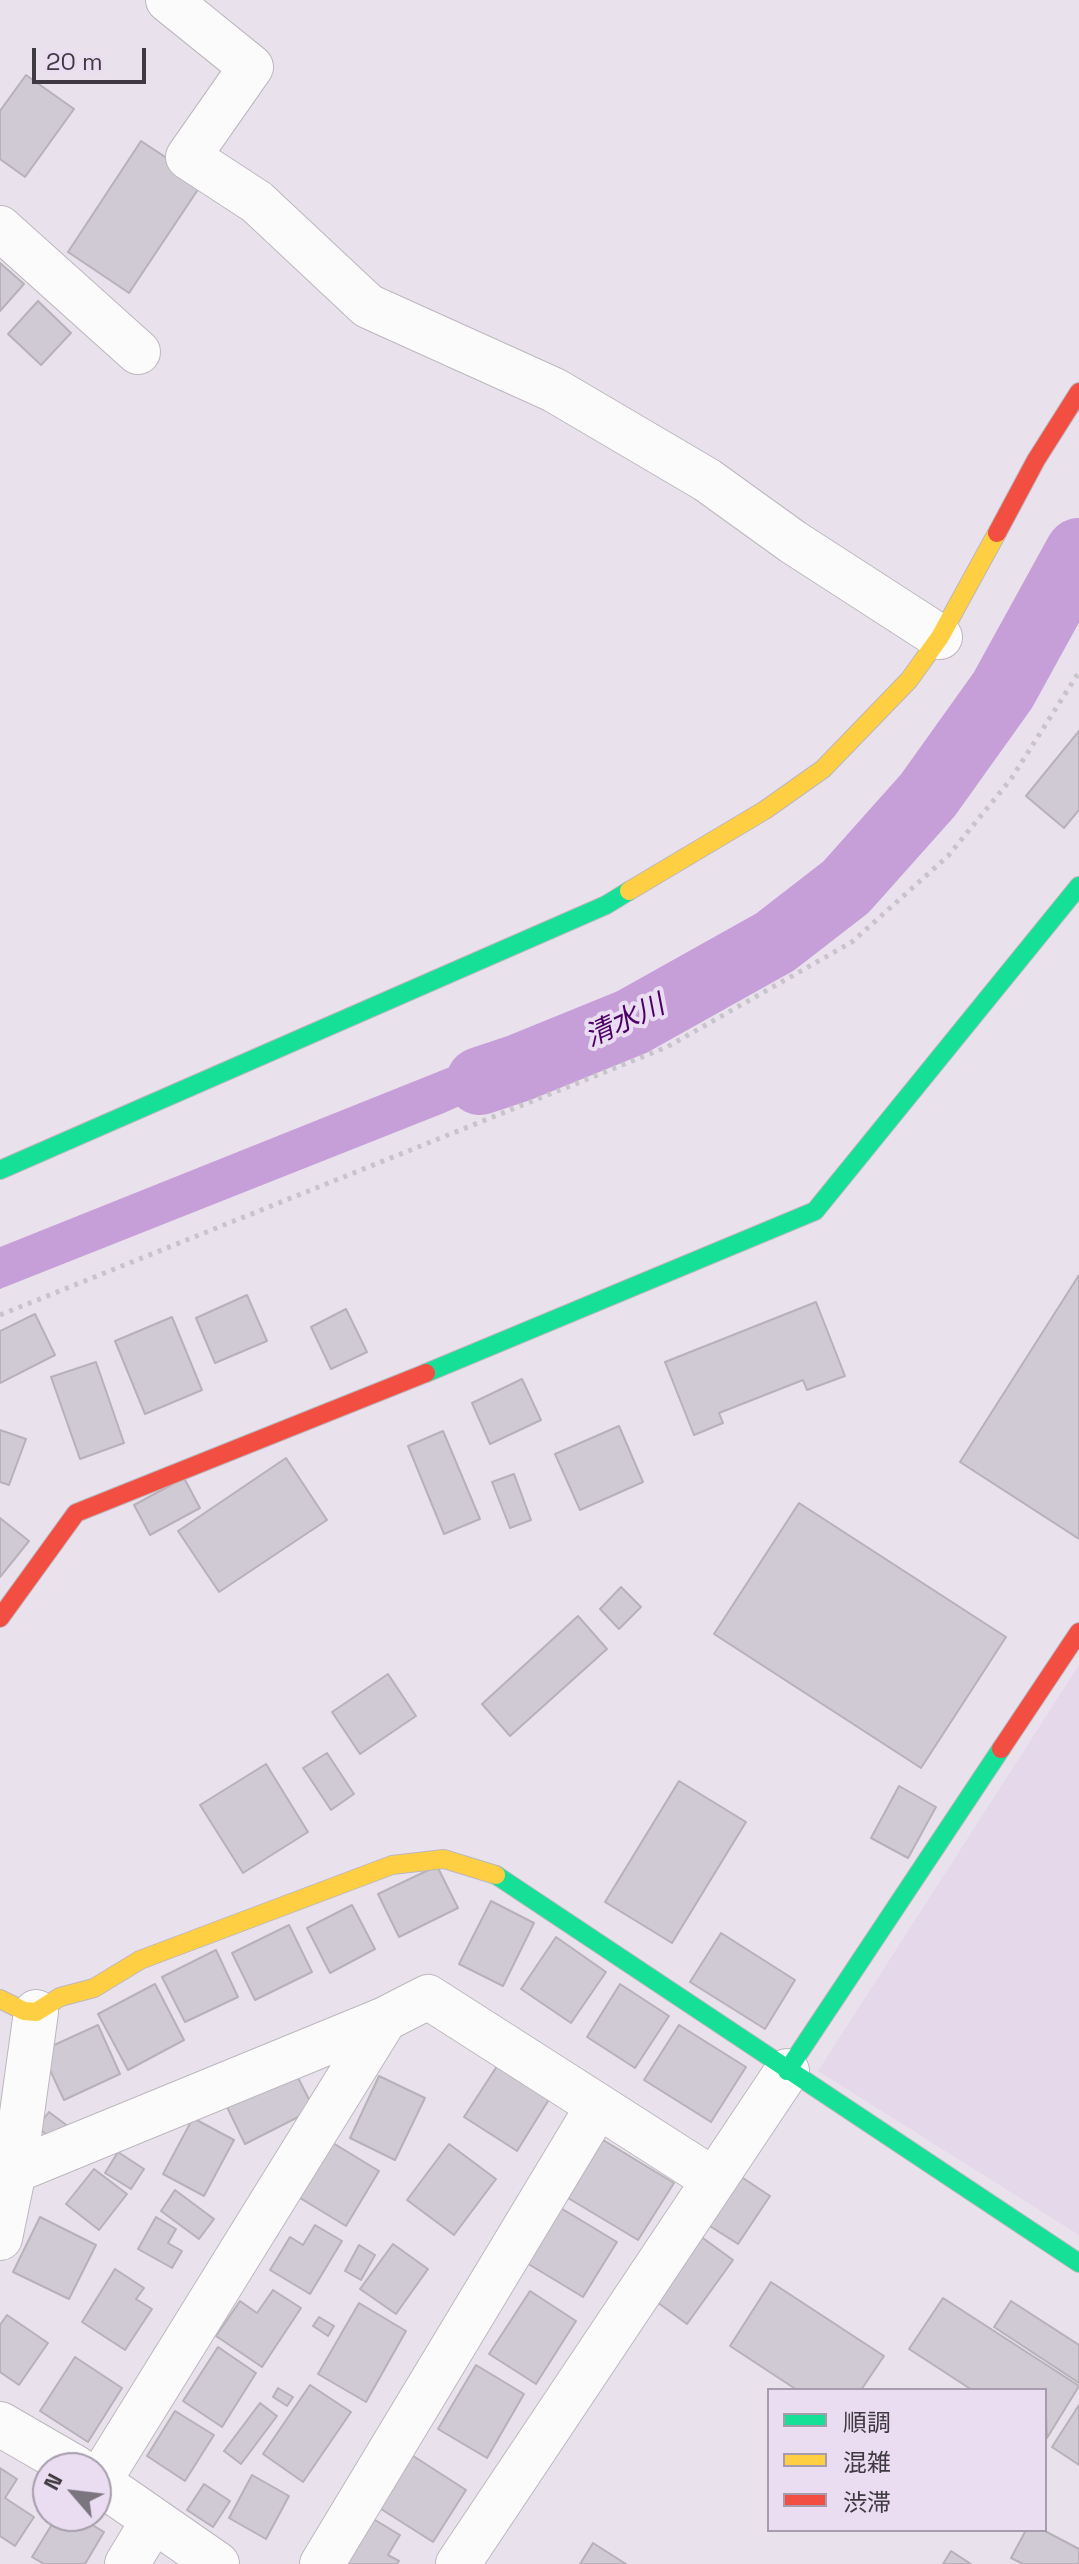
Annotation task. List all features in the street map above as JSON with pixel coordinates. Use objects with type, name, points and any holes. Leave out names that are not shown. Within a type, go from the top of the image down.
[{"type":"street","points":[[168,0],[251,67],[188,157],[257,202],[368,306],[566,397],[707,480],[793,542],[940,637]]},
{"type":"street","points":[[0,228],[138,352]]},
{"type":"street","points":[[0,1170],[606,905],[765,810],[823,769],[909,680],[940,637],[1036,460],[1079,392]]},
{"type":"street","points":[[0,1618],[76,1513],[505,1341],[815,1211],[1079,886]]},
{"type":"street","points":[[458,2564],[1079,1632]]},
{"type":"street","points":[[0,2238],[14,2171],[18,2005],[94,1988],[140,1960],[392,1865],[444,1859],[492,1872],[1079,2263]]},
{"type":"street","points":[[14,2171],[385,2019],[428,1997],[714,2180]]},
{"type":"street","points":[[105,2452],[385,2019]]},
{"type":"street","points":[[322,2564],[598,2106]]},
{"type":"street","points":[[0,2424],[48,2452]]},
{"type":"street","points":[[112,2492],[217,2564]]},
{"type":"street","points":[[127,2564],[153,2521]]},
{"type":"path","points":[[0,1315],[667,1047],[852,942],[948,856],[1011,779],[1079,672]]},
{"type":"shaded area","points":[[510,1043],[567,1048],[569,1057],[444,1113],[0,1289],[0,1247]]},
{"type":"shaded area","points":[[1079,1665],[1079,2235],[818,2071]]},
{"type":"building","points":[[26,75],[74,109],[25,177],[0,159],[0,111]]},
{"type":"building","points":[[141,141],[203,182],[129,293],[68,252]]},
{"type":"building","points":[[0,263],[24,284],[0,311]]},
{"type":"building","points":[[38,301],[71,333],[41,365],[8,334]]},
{"type":"building","points":[[1079,731],[1079,810],[1064,828],[1026,796]]},
{"type":"building","points":[[1079,1275],[1079,1539],[960,1462]]},
{"type":"building","points":[[247,1295],[267,1341],[215,1363],[196,1318]]},
{"type":"building","points":[[816,1302],[845,1376],[807,1390],[803,1380],[719,1413],[723,1423],[694,1435],[665,1362]]},
{"type":"building","points":[[346,1309],[367,1352],[331,1369],[311,1327]]},
{"type":"building","points":[[35,1314],[55,1355],[0,1383],[0,1331]]},
{"type":"building","points":[[172,1317],[202,1390],[145,1414],[115,1341]]},
{"type":"building","points":[[96,1362],[124,1443],[80,1459],[51,1377]]},
{"type":"building","points":[[522,1379],[541,1420],[490,1444],[472,1403]]},
{"type":"building","points":[[619,1426],[643,1482],[580,1510],[555,1454]]},
{"type":"building","points":[[0,1430],[26,1439],[9,1485],[0,1482]]},
{"type":"building","points":[[443,1431],[480,1519],[444,1534],[408,1446]]},
{"type":"building","points":[[286,1458],[327,1520],[219,1592],[178,1531]]},
{"type":"building","points":[[514,1474],[531,1520],[510,1528],[492,1482]]},
{"type":"building","points":[[184,1478],[200,1508],[150,1535],[134,1505]]},
{"type":"building","points":[[799,1503],[1006,1637],[921,1768],[714,1634]]},
{"type":"building","points":[[0,1518],[29,1541],[0,1577]]},
{"type":"building","points":[[621,1587],[641,1607],[619,1629],[600,1609]]},
{"type":"building","points":[[578,1616],[607,1649],[510,1736],[482,1704]]},
{"type":"building","points":[[388,1674],[416,1716],[360,1754],[332,1712]]},
{"type":"building","points":[[327,1753],[354,1794],[331,1810],[303,1768]]},
{"type":"building","points":[[266,1764],[308,1832],[243,1873],[200,1805]]},
{"type":"building","points":[[679,1781],[746,1822],[672,1943],[605,1902]]},
{"type":"building","points":[[899,1786],[936,1807],[908,1858],[871,1838]]},
{"type":"building","points":[[437,1866],[458,1908],[399,1937],[378,1894]]},
{"type":"building","points":[[491,1901],[534,1923],[503,1986],[459,1964]]},
{"type":"building","points":[[352,1905],[375,1949],[330,1973],[307,1928]]},
{"type":"building","points":[[289,1925],[312,1972],[255,2000],[232,1953]]},
{"type":"building","points":[[721,1933],[795,1980],[765,2029],[690,1982]]},
{"type":"building","points":[[556,1937],[606,1972],[571,2023],[521,1989]]},
{"type":"building","points":[[216,1950],[238,1997],[185,2022],[162,1977]]},
{"type":"building","points":[[155,1984],[184,2040],[128,2070],[98,2014]]},
{"type":"building","points":[[620,1984],[669,2016],[635,2068],[587,2037]]},
{"type":"building","points":[[98,2025],[120,2074],[64,2100],[41,2051]]},
{"type":"building","points":[[679,2025],[746,2067],[711,2122],[644,2080]]},
{"type":"building","points":[[501,2060],[553,2093],[517,2151],[464,2117]]},
{"type":"building","points":[[294,2070],[314,2109],[245,2144],[226,2105]]},
{"type":"building","points":[[379,2076],[425,2098],[395,2160],[350,2138]]},
{"type":"building","points":[[49,2112],[73,2130],[61,2146],[37,2127]]},
{"type":"building","points":[[193,2118],[234,2140],[204,2196],[163,2174]]},
{"type":"building","points":[[603,2140],[674,2183],[638,2240],[568,2198]]},
{"type":"building","points":[[333,2143],[379,2171],[346,2226],[300,2198]]},
{"type":"building","points":[[449,2144],[496,2179],[454,2235],[407,2200]]},
{"type":"building","points":[[118,2152],[144,2169],[131,2189],[105,2173]]},
{"type":"building","points":[[94,2169],[127,2194],[99,2230],[66,2204]]},
{"type":"building","points":[[737,2174],[770,2196],[738,2244],[705,2223]]},
{"type":"building","points":[[175,2190],[214,2219],[199,2239],[161,2211]]},
{"type":"building","points":[[559,2207],[617,2242],[583,2297],[525,2262]]},
{"type":"building","points":[[40,2217],[96,2245],[69,2299],[13,2272]]},
{"type":"building","points":[[156,2217],[176,2229],[168,2243],[182,2251],[172,2268],[138,2249]]},
{"type":"building","points":[[315,2225],[342,2241],[310,2294],[270,2270],[290,2237],[303,2245]]},
{"type":"building","points":[[696,2233],[733,2260],[687,2324],[650,2297]]},
{"type":"building","points":[[393,2244],[428,2269],[396,2314],[360,2289]]},
{"type":"building","points":[[359,2245],[375,2255],[361,2280],[345,2271]]},
{"type":"building","points":[[115,2269],[144,2288],[136,2299],[152,2309],[125,2350],[82,2322]]},
{"type":"building","points":[[771,2282],[884,2356],[862,2388],[794,2388],[730,2346]]},
{"type":"building","points":[[273,2290],[301,2308],[262,2367],[216,2336],[240,2301],[257,2313]]},
{"type":"building","points":[[530,2291],[576,2321],[536,2384],[489,2354]]},
{"type":"building","points":[[943,2298],[1079,2386],[1047,2438],[1047,2388],[969,2388],[909,2349]]},
{"type":"building","points":[[1011,2301],[1079,2345],[1079,2383],[994,2327]]},
{"type":"building","points":[[359,2303],[406,2331],[366,2402],[318,2374]]},
{"type":"building","points":[[7,2315],[48,2343],[19,2385],[0,2372],[0,2325]]},
{"type":"building","points":[[319,2317],[334,2326],[328,2336],[313,2326]]},
{"type":"building","points":[[218,2347],[256,2373],[222,2427],[183,2401]]},
{"type":"building","points":[[75,2357],[122,2388],[88,2442],[40,2411]]},
{"type":"building","points":[[476,2365],[524,2394],[487,2458],[438,2429]]},
{"type":"building","points":[[310,2385],[351,2412],[303,2482],[263,2454]]},
{"type":"building","points":[[278,2388],[293,2397],[287,2406],[273,2397]]},
{"type":"building","points":[[260,2403],[277,2416],[241,2464],[224,2451]]},
{"type":"building","points":[[1079,2405],[1079,2465],[1052,2447]]},
{"type":"building","points":[[175,2411],[214,2435],[185,2481],[147,2456]]},
{"type":"building","points":[[404,2450],[466,2490],[433,2542],[370,2502]]},
{"type":"building","points":[[0,2468],[17,2479],[5,2498],[32,2516],[32,2520],[15,2546],[0,2536]]},
{"type":"building","points":[[252,2475],[289,2496],[266,2539],[229,2518]]},
{"type":"building","points":[[204,2484],[230,2501],[213,2527],[187,2510]]},
{"type":"building","points":[[370,2517],[400,2535],[388,2555],[399,2561],[397,2564],[343,2564]]},
{"type":"building","points":[[47,2532],[104,2532],[85,2564],[44,2564],[32,2557]]},
{"type":"building","points":[[1025,2532],[1047,2532],[1079,2549],[1079,2564],[1023,2564],[1011,2558]]},
{"type":"building","points":[[593,2543],[626,2564],[580,2564]]},
{"type":"building","points":[[951,2551],[971,2564],[943,2564]]},
{"type":"waterway","name":"清水川","points":[[480,1081],[632,1022],[775,942],[846,887],[928,795],[1003,690],[1079,552]]},
{"type":"traffic: fast","points":[[426,1373],[815,1211],[1079,886]]},
{"type":"traffic: fast","points":[[0,1170],[606,905],[629,891]]},
{"type":"traffic: fast","points":[[787,2071],[1001,1749]]},
{"type":"traffic: fast","points":[[496,1875],[1079,2263]]},
{"type":"traffic: slow","points":[[629,891],[765,810],[823,769],[909,680],[940,637],[997,533]]},
{"type":"traffic: slow","points":[[0,1999],[24,2011],[36,2012],[60,1997],[94,1988],[140,1960],[392,1865],[444,1859],[496,1875]]},
{"type":"traffic: jam","points":[[997,533],[1036,460],[1079,392]]},
{"type":"traffic: jam","points":[[0,1618],[76,1513],[426,1373]]},
{"type":"traffic: jam","points":[[1001,1749],[1079,1632]]}]
